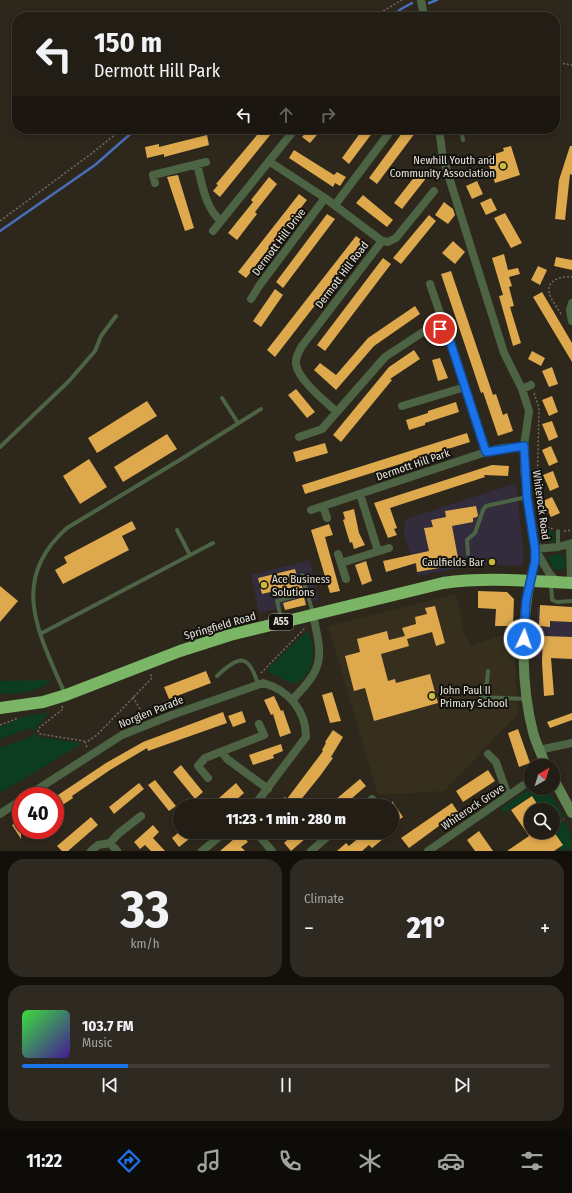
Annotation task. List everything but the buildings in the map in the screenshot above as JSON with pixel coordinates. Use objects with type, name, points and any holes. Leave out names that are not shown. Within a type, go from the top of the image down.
[{"type":"highway","name":"Springfield Road","points":[[0,708],[43,702],[62,696],[230,635],[442,583],[482,579],[572,583]]},
{"type":"street","points":[[421,0],[423,12]]},
{"type":"street","points":[[213,231],[291,134]]},
{"type":"street","points":[[335,205],[388,134]]},
{"type":"street","name":"Whiterock Road","points":[[440,134],[443,158],[504,353],[522,388],[529,411],[524,446],[527,497],[535,549],[535,561],[526,601],[524,639],[526,699],[533,733],[543,759]]},
{"type":"street","points":[[155,183],[153,175],[206,162]]},
{"type":"street","name":"Dermott Hill Road","points":[[270,162],[335,205],[382,241],[302,346],[296,358],[297,366],[313,390],[337,412]]},
{"type":"street","points":[[197,164],[208,205],[212,213],[221,221]]},
{"type":"street","points":[[382,241],[388,242],[396,238],[434,191]]},
{"type":"street","name":"Dermott Hill Drive","points":[[251,299],[259,286],[325,198]]},
{"type":"street","points":[[430,284],[440,313],[440,329]]},
{"type":"street","points":[[572,303],[570,310],[572,320]]},
{"type":"street","points":[[299,437],[319,431],[385,357],[428,329],[440,329],[447,336],[451,344],[486,452]]},
{"type":"street","points":[[522,388],[531,385]]},
{"type":"street","points":[[402,406],[465,387]]},
{"type":"street","name":"Dermott Hill Park","points":[[311,510],[486,452],[524,446]]},
{"type":"street","points":[[360,494],[378,551]]},
{"type":"street","points":[[323,506],[327,518]]},
{"type":"street","points":[[555,582],[548,573],[535,549],[571,544],[572,583]]},
{"type":"street","points":[[341,563],[388,548]]},
{"type":"street","points":[[338,554],[346,580]]},
{"type":"street","points":[[292,700],[310,682],[317,669],[319,642],[313,615]]},
{"type":"street","points":[[260,799],[306,737],[306,725],[301,711],[292,700],[277,687],[261,684]]},
{"type":"street","name":"Norglen Parade","points":[[41,787],[122,735],[148,724],[261,684]]},
{"type":"street","points":[[208,778],[198,766],[205,758],[264,736],[259,724]]},
{"type":"street","points":[[539,750],[572,743]]},
{"type":"street","points":[[222,752],[227,759],[268,789]]},
{"type":"street","points":[[488,754],[496,762],[508,796]]},
{"type":"street","name":"Whiterock Grove","points":[[428,851],[524,785]]},
{"type":"street","points":[[560,788],[569,801],[572,813]]},
{"type":"street","points":[[0,814],[12,806]]},
{"type":"street","points":[[91,851],[98,845],[110,843],[118,834],[141,816]]},
{"type":"street","points":[[202,851],[217,839]]},
{"type":"street","points":[[262,839],[272,851]]},
{"type":"street","points":[[311,851],[325,839]]},
{"type":"street","points":[[110,843],[117,851]]},
{"type":"lane","points":[[462,134],[463,140]]},
{"type":"lane","points":[[0,447],[69,381],[95,351],[101,336],[116,316]]},
{"type":"lane","points":[[222,398],[238,423]]},
{"type":"lane","points":[[62,696],[40,634],[32,595],[33,585],[40,563],[52,541],[67,528],[261,409]]},
{"type":"lane","points":[[468,554],[467,540],[474,533],[486,506],[527,497]]},
{"type":"lane","points":[[177,530],[190,555]]},
{"type":"lane","points":[[558,531],[558,547]]},
{"type":"lane","points":[[40,634],[213,543]]},
{"type":"lane","points":[[302,575],[313,615]]},
{"type":"lane","points":[[555,582],[552,600],[557,602],[572,601]]},
{"type":"lane","points":[[282,622],[277,601],[308,593]]},
{"type":"lane","points":[[217,676],[228,666],[241,660],[246,661],[254,669],[261,684]]},
{"type":"lane","points":[[488,671],[487,682],[481,697],[526,699]]},
{"type":"path","points":[[382,12],[402,0]]},
{"type":"path","points":[[560,63],[572,65]]},
{"type":"path","points":[[0,221],[92,154],[116,134]]},
{"type":"path","points":[[562,315],[550,297],[549,291],[551,284],[556,278],[562,276],[572,277]]},
{"type":"path","points":[[531,385],[539,408],[537,502]]},
{"type":"path","points":[[538,512],[540,525]]},
{"type":"path","points":[[261,684],[260,674],[305,630],[313,615]]},
{"type":"path","points":[[85,743],[97,735],[152,678],[147,664]]},
{"type":"path","points":[[62,696],[63,710],[40,727],[38,731],[40,734],[84,741],[92,754]]},
{"type":"path","points":[[133,697],[148,724]]},
{"type":"path","points":[[560,821],[572,813]]},
{"type":"shaded area","points":[[516,483],[524,558],[522,566],[474,565],[418,576],[403,533],[406,519]]},
{"type":"shaded area","points":[[310,560],[319,600],[259,613],[251,575]]},
{"type":"shaded area","name":"John Paul II Primary School","points":[[456,594],[465,636],[471,646],[513,631],[518,714],[444,791],[378,795],[328,626]]},
{"type":"shaded area","points":[[537,607],[572,608],[572,660],[537,658]]},
{"type":"green space","points":[[543,526],[554,532],[555,541],[550,542],[545,539]]},
{"type":"green space","points":[[559,554],[563,556],[566,563],[560,571],[554,569],[547,557]]},
{"type":"green space","points":[[306,632],[308,632],[311,638],[313,653],[312,661],[306,675],[294,684],[268,672],[269,667]]},
{"type":"green space","points":[[50,680],[35,690],[20,693],[0,694],[0,681]]},
{"type":"green space","points":[[50,712],[33,731],[29,728],[0,739],[0,727],[23,717]]},
{"type":"green space","points":[[34,733],[39,737],[83,743],[0,793],[0,748],[32,736]]},
{"type":"green space","points":[[524,793],[524,795],[551,795],[556,803],[536,803],[532,796],[503,813],[501,808]]},
{"type":"green space","points":[[560,809],[564,816],[560,818]]},
{"type":"green space","points":[[565,820],[571,836],[572,849],[562,851],[559,847],[562,845],[558,839],[560,839],[560,824]]},
{"type":"waterway","points":[[429,3],[437,0]]},
{"type":"waterway","points":[[397,12],[412,3]]},
{"type":"waterway","points":[[0,231],[95,165],[130,134]]},
{"type":"place","name":"Newhill Youth and Community Association","points":[[503,166]]},
{"type":"place","name":"Caulfields Bar","points":[[492,562]]},
{"type":"place","name":"Ace Business Solutions","points":[[264,585]]},
{"type":"place","name":"John Paul II Primary School","points":[[432,696]]},
{"type":"route","points":[[440,329],[447,336],[451,344],[486,452],[502,448],[524,446],[524,470],[534,539],[535,561],[526,601],[524,639]]}]
